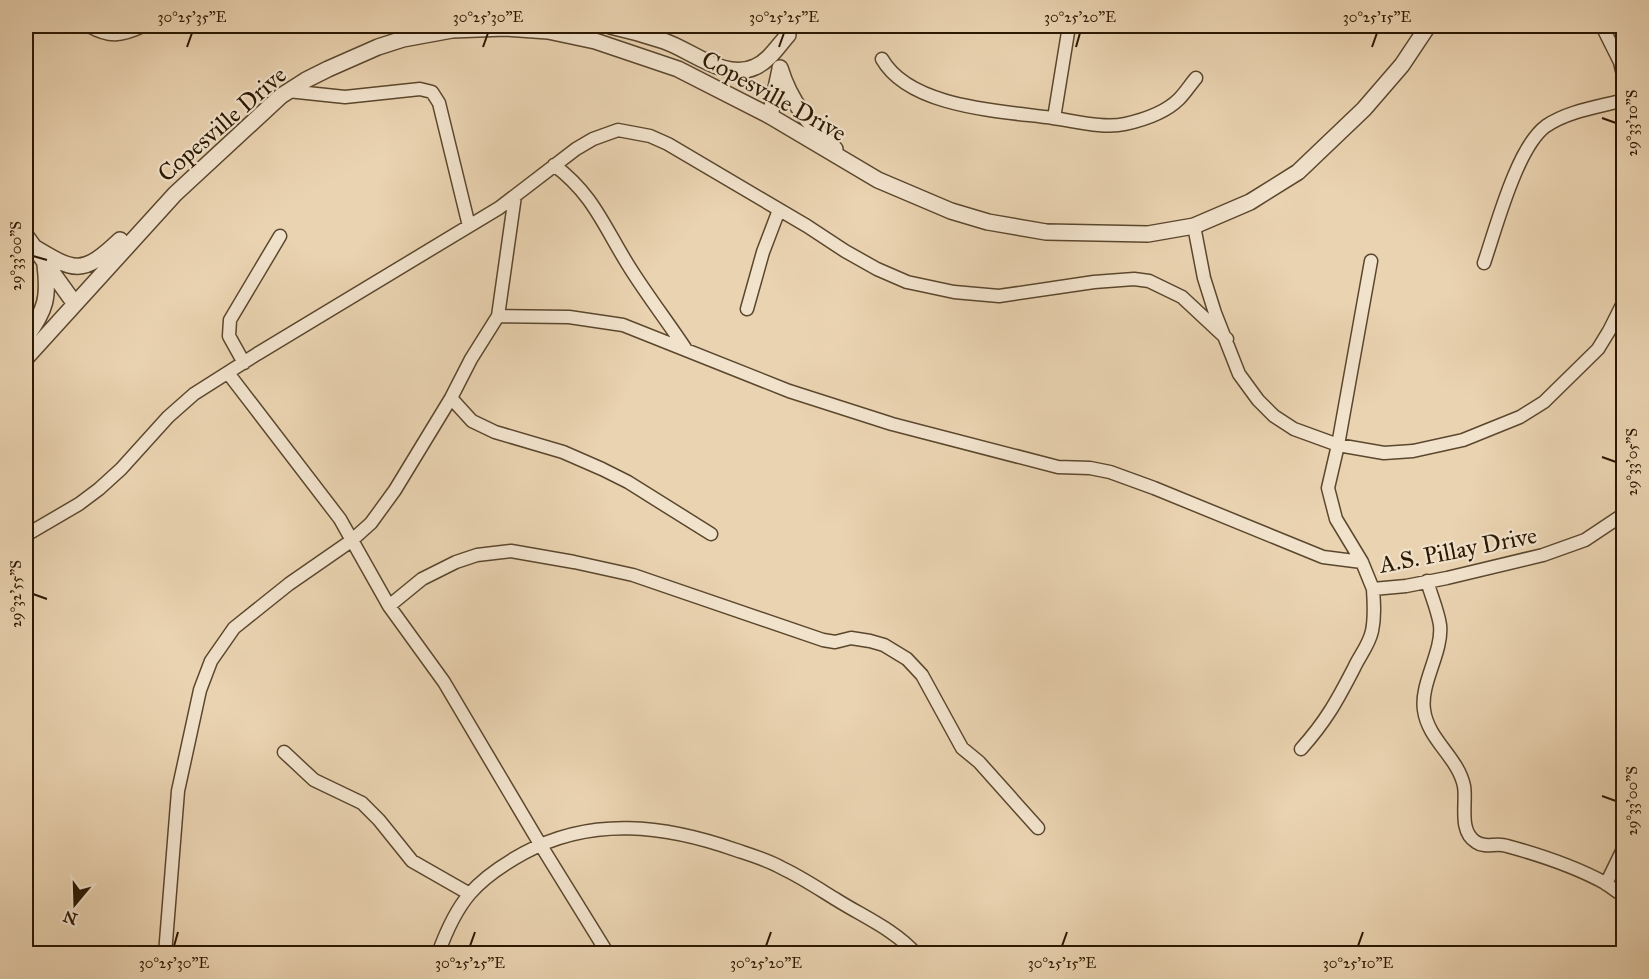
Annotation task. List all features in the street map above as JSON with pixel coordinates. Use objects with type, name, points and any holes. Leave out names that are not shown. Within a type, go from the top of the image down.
[{"type":"street","points":[[89,26],[115,35],[124,34],[143,26]]},
{"type":"street","points":[[610,26],[666,41],[720,67],[734,70],[753,68],[761,64],[789,30]]},
{"type":"street","points":[[1054,118],[1069,26]]},
{"type":"street","name":"Copesville Drive","points":[[26,358],[175,194],[258,116],[288,91],[328,69],[403,39],[452,30],[508,27],[548,31],[595,41],[678,69],[770,116],[847,163],[912,196],[988,222],[1046,232],[1148,234],[1194,226],[1250,202],[1298,172],[1364,109],[1402,65],[1428,26]]},
{"type":"street","points":[[1602,26],[1620,62],[1623,78]]},
{"type":"street","points":[[770,116],[789,30]]},
{"type":"street","points":[[882,59],[896,77],[909,86],[938,98],[1000,112],[1095,125],[1123,125],[1170,106],[1179,99],[1196,78]]},
{"type":"street","points":[[780,68],[786,88],[798,109],[847,163]]},
{"type":"street","points":[[288,91],[331,97],[420,89],[432,92],[439,103],[469,226]]},
{"type":"street","points":[[1484,263],[1518,165],[1529,143],[1545,127],[1562,118],[1623,100]]},
{"type":"street","points":[[26,534],[79,504],[99,489],[121,469],[179,406],[244,363],[469,226],[515,196],[592,139],[610,131],[629,130],[668,144],[877,269],[908,282],[954,292],[999,296],[1094,282],[1134,279],[1149,281],[1182,297],[1227,339]]},
{"type":"street","points":[[554,165],[586,194],[633,272],[685,348]]},
{"type":"street","points":[[29,241],[69,267],[86,266],[95,262],[150,212],[175,194]]},
{"type":"street","points":[[165,954],[178,791],[200,690],[211,661],[234,628],[289,584],[351,541],[371,523],[383,508],[451,398],[471,359],[498,316],[515,196]]},
{"type":"street","points":[[747,309],[763,252],[779,210]]},
{"type":"street","points":[[1194,226],[1204,278],[1239,374],[1258,400],[1274,416],[1294,429],[1338,445],[1384,453],[1413,451],[1463,440],[1520,417],[1544,402],[1598,349],[1623,301]]},
{"type":"street","points":[[244,363],[230,336],[230,320],[280,236]]},
{"type":"street","points":[[29,241],[75,304]]},
{"type":"street","name":"A.S. Pillay Drive","points":[[1371,261],[1338,445],[1328,488],[1329,501],[1336,519],[1362,562],[1373,589],[1427,581],[1502,565],[1568,547],[1585,540],[1623,514]]},
{"type":"street","points":[[26,337],[41,313],[47,297],[45,264]]},
{"type":"street","points":[[498,316],[539,315],[623,325],[789,391],[892,424],[1058,467],[1090,468],[1110,472],[1323,558],[1362,562]]},
{"type":"street","points":[[228,373],[340,519],[389,606],[444,682],[608,954]]},
{"type":"street","points":[[451,398],[463,413],[483,427],[563,452],[602,469],[628,482],[711,534]]},
{"type":"street","points":[[389,606],[422,579],[456,562],[477,555],[511,551],[633,575],[823,640],[835,642],[851,638],[884,645],[907,659],[922,675],[962,748],[979,762],[1038,828]]},
{"type":"street","points":[[1427,581],[1440,626],[1423,708],[1432,734],[1461,777],[1464,786],[1465,824],[1472,839],[1488,846],[1505,845],[1570,866],[1606,884],[1623,896]]},
{"type":"street","points":[[1301,749],[1319,729],[1339,700],[1354,666],[1368,644],[1374,613],[1373,589]]},
{"type":"street","points":[[285,752],[314,780],[362,803],[412,861],[468,893]]},
{"type":"street","points":[[438,954],[443,939],[468,893],[489,873],[554,838],[595,830],[641,829],[711,841],[781,867],[861,914],[907,944],[916,954]]},
{"type":"street","points":[[1606,884],[1623,846]]}]
